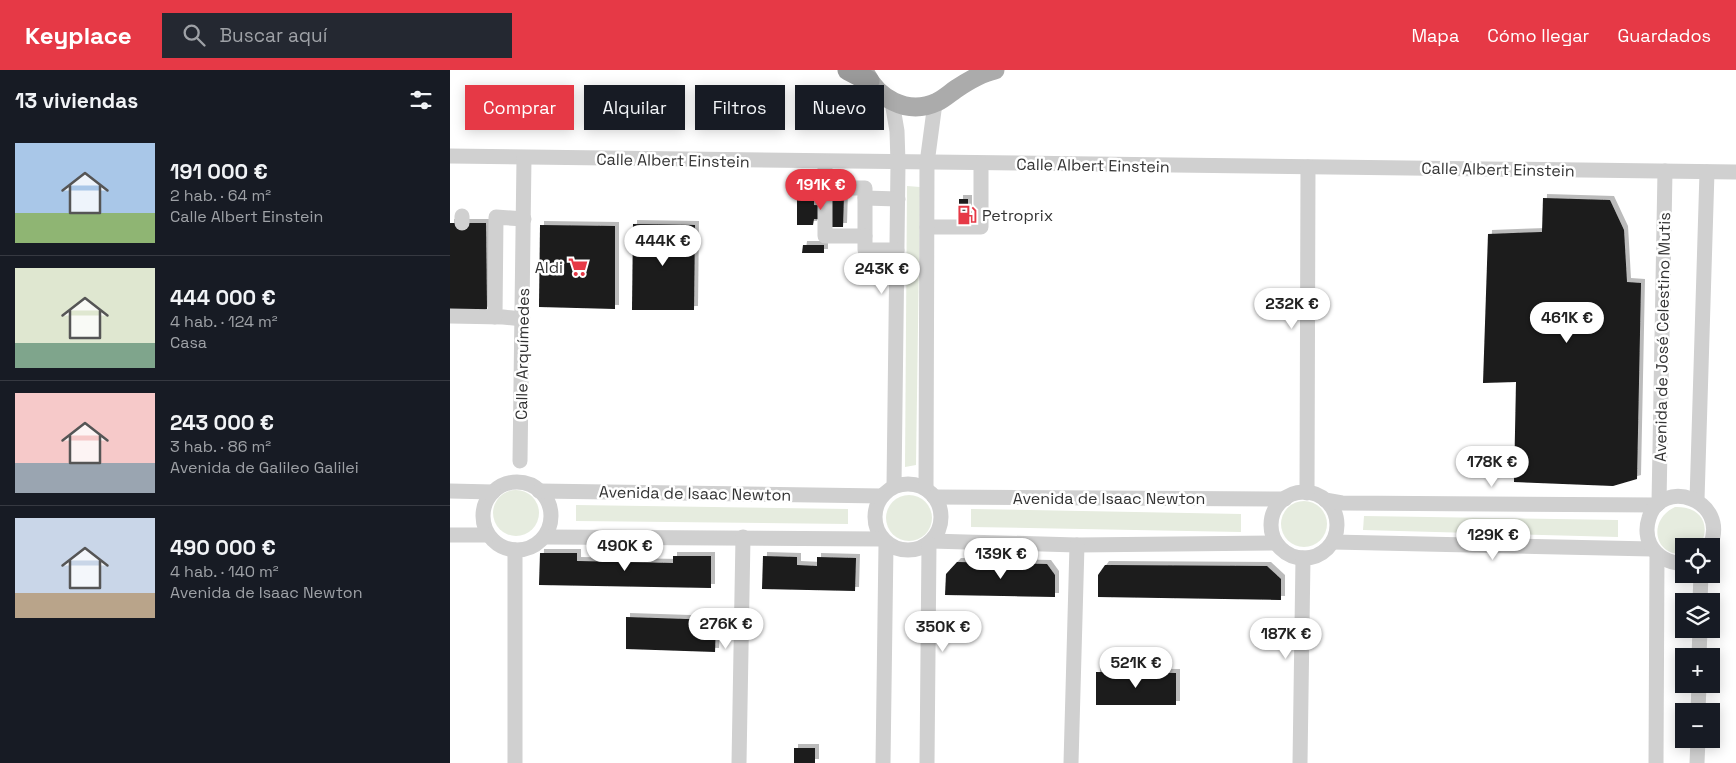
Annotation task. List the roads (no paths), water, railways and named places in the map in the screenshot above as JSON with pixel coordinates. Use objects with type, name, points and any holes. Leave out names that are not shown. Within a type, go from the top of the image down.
[{"type":"highway","points":[[848,70],[867,75]]},
{"type":"main road","points":[[867,75],[879,93],[892,102],[906,106],[921,107],[946,98],[963,78],[966,70]]},
{"type":"main road","points":[[955,89],[985,72],[995,70]]},
{"type":"street","points":[[892,102],[897,131],[898,163],[894,486]]},
{"type":"street","points":[[930,493],[927,163],[935,103]]},
{"type":"street","name":"Calle Albert Einstein","points":[[450,156],[637,164],[825,162],[1736,172]]},
{"type":"street","name":"Calle Arquímedes","points":[[524,158],[520,461],[522,472],[534,488]]},
{"type":"street","points":[[825,162],[825,236],[865,236]]},
{"type":"street","points":[[927,226],[981,227],[981,164]]},
{"type":"street","points":[[1307,493],[1308,167]]},
{"type":"street","name":"Avenida de José Celestino Mutis","points":[[1658,504],[1665,171]]},
{"type":"street","points":[[1696,500],[1707,172]]},
{"type":"street","points":[[825,188],[865,188],[865,250],[897,250]]},
{"type":"street","points":[[865,198],[898,199]]},
{"type":"street","points":[[495,317],[496,217],[524,219]]},
{"type":"street","points":[[450,316],[523,319]]},
{"type":"street","name":"Calle Arquímedes","points":[[508,484],[515,475],[520,461]]},
{"type":"street","points":[[519,482],[534,488],[546,498],[550,508],[549,528],[544,537],[531,547],[515,550],[500,545],[488,535],[484,524],[483,512],[486,501],[493,492],[508,484],[519,482]]},
{"type":"street","points":[[910,484],[930,493],[939,506],[941,515],[937,533],[930,542],[919,549],[908,551],[896,549],[884,541],[876,528],[874,517],[876,506],[882,496],[894,486],[910,484]]},
{"type":"street","name":"Avenida de Isaac Newton","points":[[534,488],[882,496]]},
{"type":"street","points":[[450,491],[493,492]]},
{"type":"street","name":"Avenida de Isaac Newton","points":[[930,493],[1285,499]]},
{"type":"street","points":[[1325,500],[1332,509],[1336,520],[1333,542],[1327,549],[1312,557],[1303,558],[1288,554],[1276,543],[1271,532],[1272,519],[1276,508],[1285,499],[1295,494],[1307,493],[1325,500],[1342,503],[1658,504]]},
{"type":"street","points":[[1675,563],[1665,560],[1655,552],[1647,538],[1646,526],[1650,514],[1658,504],[1671,497],[1684,496],[1696,500],[1712,516],[1713,538]]},
{"type":"street","points":[[450,535],[488,535]]},
{"type":"street","points":[[544,537],[743,537],[884,541]]},
{"type":"street","points":[[739,763],[743,537]]},
{"type":"street","points":[[883,763],[884,541]]},
{"type":"street","points":[[930,542],[1077,545],[1276,543]]},
{"type":"street","points":[[927,763],[930,542]]},
{"type":"street","points":[[1333,542],[1655,552]]},
{"type":"street","points":[[1072,763],[1077,545]]},
{"type":"street","points":[[515,550],[515,763]]},
{"type":"street","points":[[1655,552],[1656,763]]},
{"type":"street","points":[[1300,763],[1303,558]]},
{"type":"street","points":[[1698,748],[1698,763]]},
{"type":"place","name":"Petroprix","points":[[967,215]]},
{"type":"place","name":"Aldi","points":[[578,267]]}]
